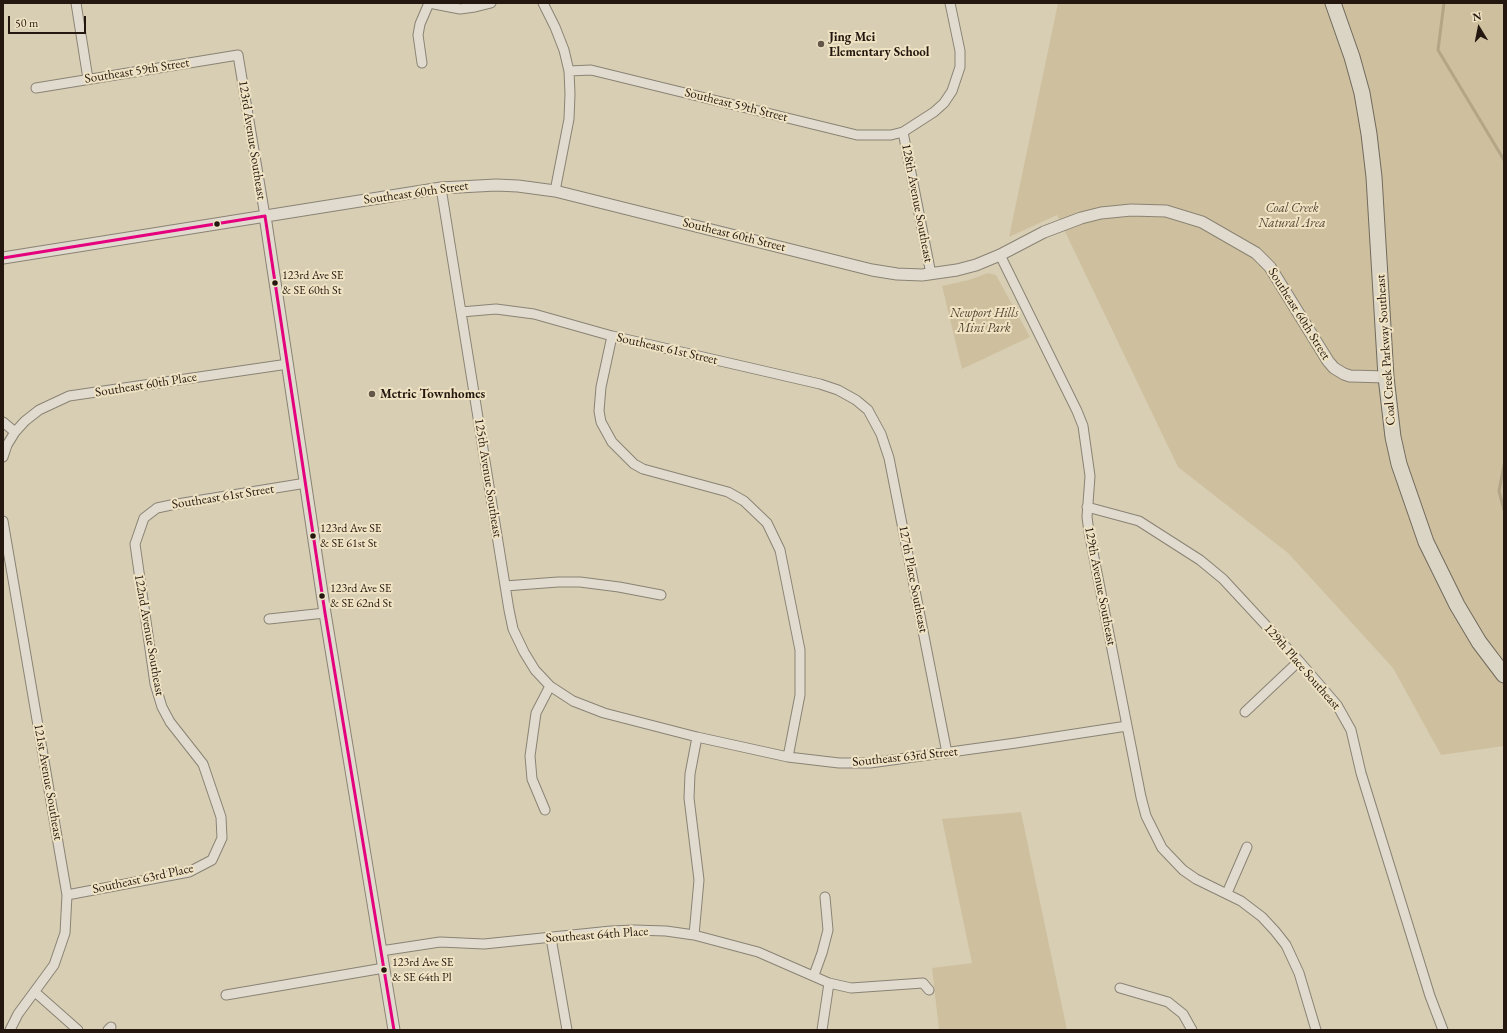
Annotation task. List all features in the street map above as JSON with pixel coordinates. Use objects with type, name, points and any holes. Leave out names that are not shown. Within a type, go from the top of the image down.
[{"type":"main road","name":"Coal Creek Parkway Southeast","points":[[1333,3],[1352,57],[1362,92],[1369,134],[1374,177],[1386,377],[1393,437],[1399,464],[1426,542],[1461,611],[1479,642],[1504,675]]},
{"type":"street","points":[[76,3],[88,79]]},
{"type":"street","points":[[422,63],[418,35],[420,24],[429,3],[460,9],[491,3]]},
{"type":"street","points":[[543,3],[555,27],[569,71],[570,118],[555,191]]},
{"type":"street","points":[[903,132],[934,112],[944,103],[957,79],[960,67],[960,51],[950,3]]},
{"type":"street","name":"Southeast 59th Street","points":[[36,88],[238,55]]},
{"type":"street","name":"123rd Avenue Southeast","points":[[238,55],[288,364],[325,612],[394,1030]]},
{"type":"street","name":"Southeast 59th Street","points":[[569,71],[591,70],[857,135],[891,135],[903,132]]},
{"type":"street","name":"128th Avenue Southeast","points":[[903,132],[931,274]]},
{"type":"street","name":"Southeast 60th Street","points":[[3,258],[441,188],[496,185],[518,186],[555,191],[872,270],[896,274],[931,274],[957,270],[1000,255],[1062,224],[1101,213],[1150,210],[1166,211],[1184,215],[1202,222],[1256,253],[1270,267],[1328,361],[1334,368],[1350,376],[1386,377]]},
{"type":"street","name":"125th Avenue Southeast","points":[[441,188],[505,586],[516,634],[535,670],[550,686]]},
{"type":"street","name":"129th Avenue Southeast","points":[[1000,255],[1083,426],[1090,476],[1087,507],[1089,532],[1141,797],[1152,829],[1162,848],[1187,873],[1196,879],[1228,893],[1262,917],[1286,945],[1299,973],[1316,1030]]},
{"type":"street","name":"Southeast 61st Street","points":[[461,312],[496,309],[515,310],[612,336],[820,384],[838,390],[856,400],[868,410]]},
{"type":"street","points":[[612,336],[601,388],[598,411],[601,422],[612,442],[634,464],[643,468],[728,492],[757,511],[767,522],[780,550],[800,650],[800,695],[788,757]]},
{"type":"street","name":"Southeast 60th Place","points":[[15,432],[39,410],[69,396],[288,364]]},
{"type":"street","name":"127th Place Southeast","points":[[868,410],[881,434],[888,458],[947,753]]},
{"type":"street","points":[[3,422],[15,432],[7,445],[3,457]]},
{"type":"street","name":"Southeast 61st Street","points":[[144,518],[158,508],[170,505],[306,483]]},
{"type":"street","name":"129th Place Southeast","points":[[1087,507],[1139,521],[1200,560],[1223,578],[1337,705],[1351,730],[1361,774],[1430,996],[1443,1030]]},
{"type":"street","name":"122nd Avenue Southeast","points":[[144,518],[135,544],[155,684],[162,707],[170,722],[203,764],[222,817],[222,838],[215,855]]},
{"type":"street","name":"121st Avenue Southeast","points":[[3,521],[67,895],[67,917],[60,949],[54,965],[18,1014],[10,1030]]},
{"type":"street","points":[[505,586],[580,582],[619,587],[661,595]]},
{"type":"street","points":[[269,619],[325,612]]},
{"type":"street","points":[[1245,712],[1299,661]]},
{"type":"street","points":[[544,810],[532,779],[530,756],[536,713],[550,686]]},
{"type":"street","name":"Southeast 63rd Street","points":[[550,686],[573,700],[604,713],[697,737],[788,757],[839,762],[870,763],[1127,726]]},
{"type":"street","points":[[694,935],[699,880],[689,798],[690,774],[697,737]]},
{"type":"street","points":[[1228,893],[1247,847]]},
{"type":"street","name":"Southeast 63rd Place","points":[[67,895],[189,872],[203,866],[212,860],[215,855]]},
{"type":"street","points":[[814,976],[828,930],[825,897]]},
{"type":"street","name":"Southeast 64th Place","points":[[381,951],[440,942],[484,944],[634,930],[694,935],[758,952],[829,983],[851,988],[923,983],[929,990]]},
{"type":"street","points":[[551,938],[567,1030]]},
{"type":"street","points":[[226,995],[384,968]]},
{"type":"street","points":[[822,1030],[829,983]]},
{"type":"street","points":[[1120,988],[1155,997],[1177,1008],[1188,1021],[1192,1030]]},
{"type":"street","points":[[35,992],[78,1030]]},
{"type":"green space","name":"Coal Creek Natural Area","points":[[1058,3],[1504,3],[1504,746],[1441,755],[1393,668],[1288,553],[1178,467],[1057,215],[1009,237]]},
{"type":"green space","name":"Newport Hills Mini Park","points":[[988,273],[996,275],[1030,337],[962,369],[942,286],[969,280]]},
{"type":"green space","points":[[1021,812],[1067,1030],[939,1030],[932,968],[972,963],[942,819]]},
{"type":"waterway","points":[[1444,3],[1438,50],[1504,160]]},
{"type":"waterway","points":[[1504,465],[1499,491],[1504,510]]},
{"type":"transit line","points":[[265,216],[325,613],[394,1030]]},
{"type":"transit line","points":[[3,258],[265,216]]},
{"type":"place","name":"Jing Mei Elementary School","points":[[821,44]]},
{"type":"place","name":"123rd Ave SE & SE 60th St","points":[[275,283]]},
{"type":"place","name":"Metric Townhomes","points":[[372,394]]},
{"type":"place","name":"123rd Ave SE & SE 61st St","points":[[313,536]]},
{"type":"place","name":"123rd Ave SE & SE 62nd St","points":[[322,596]]},
{"type":"place","name":"123rd Ave SE & SE 64th Pl","points":[[384,970]]}]
